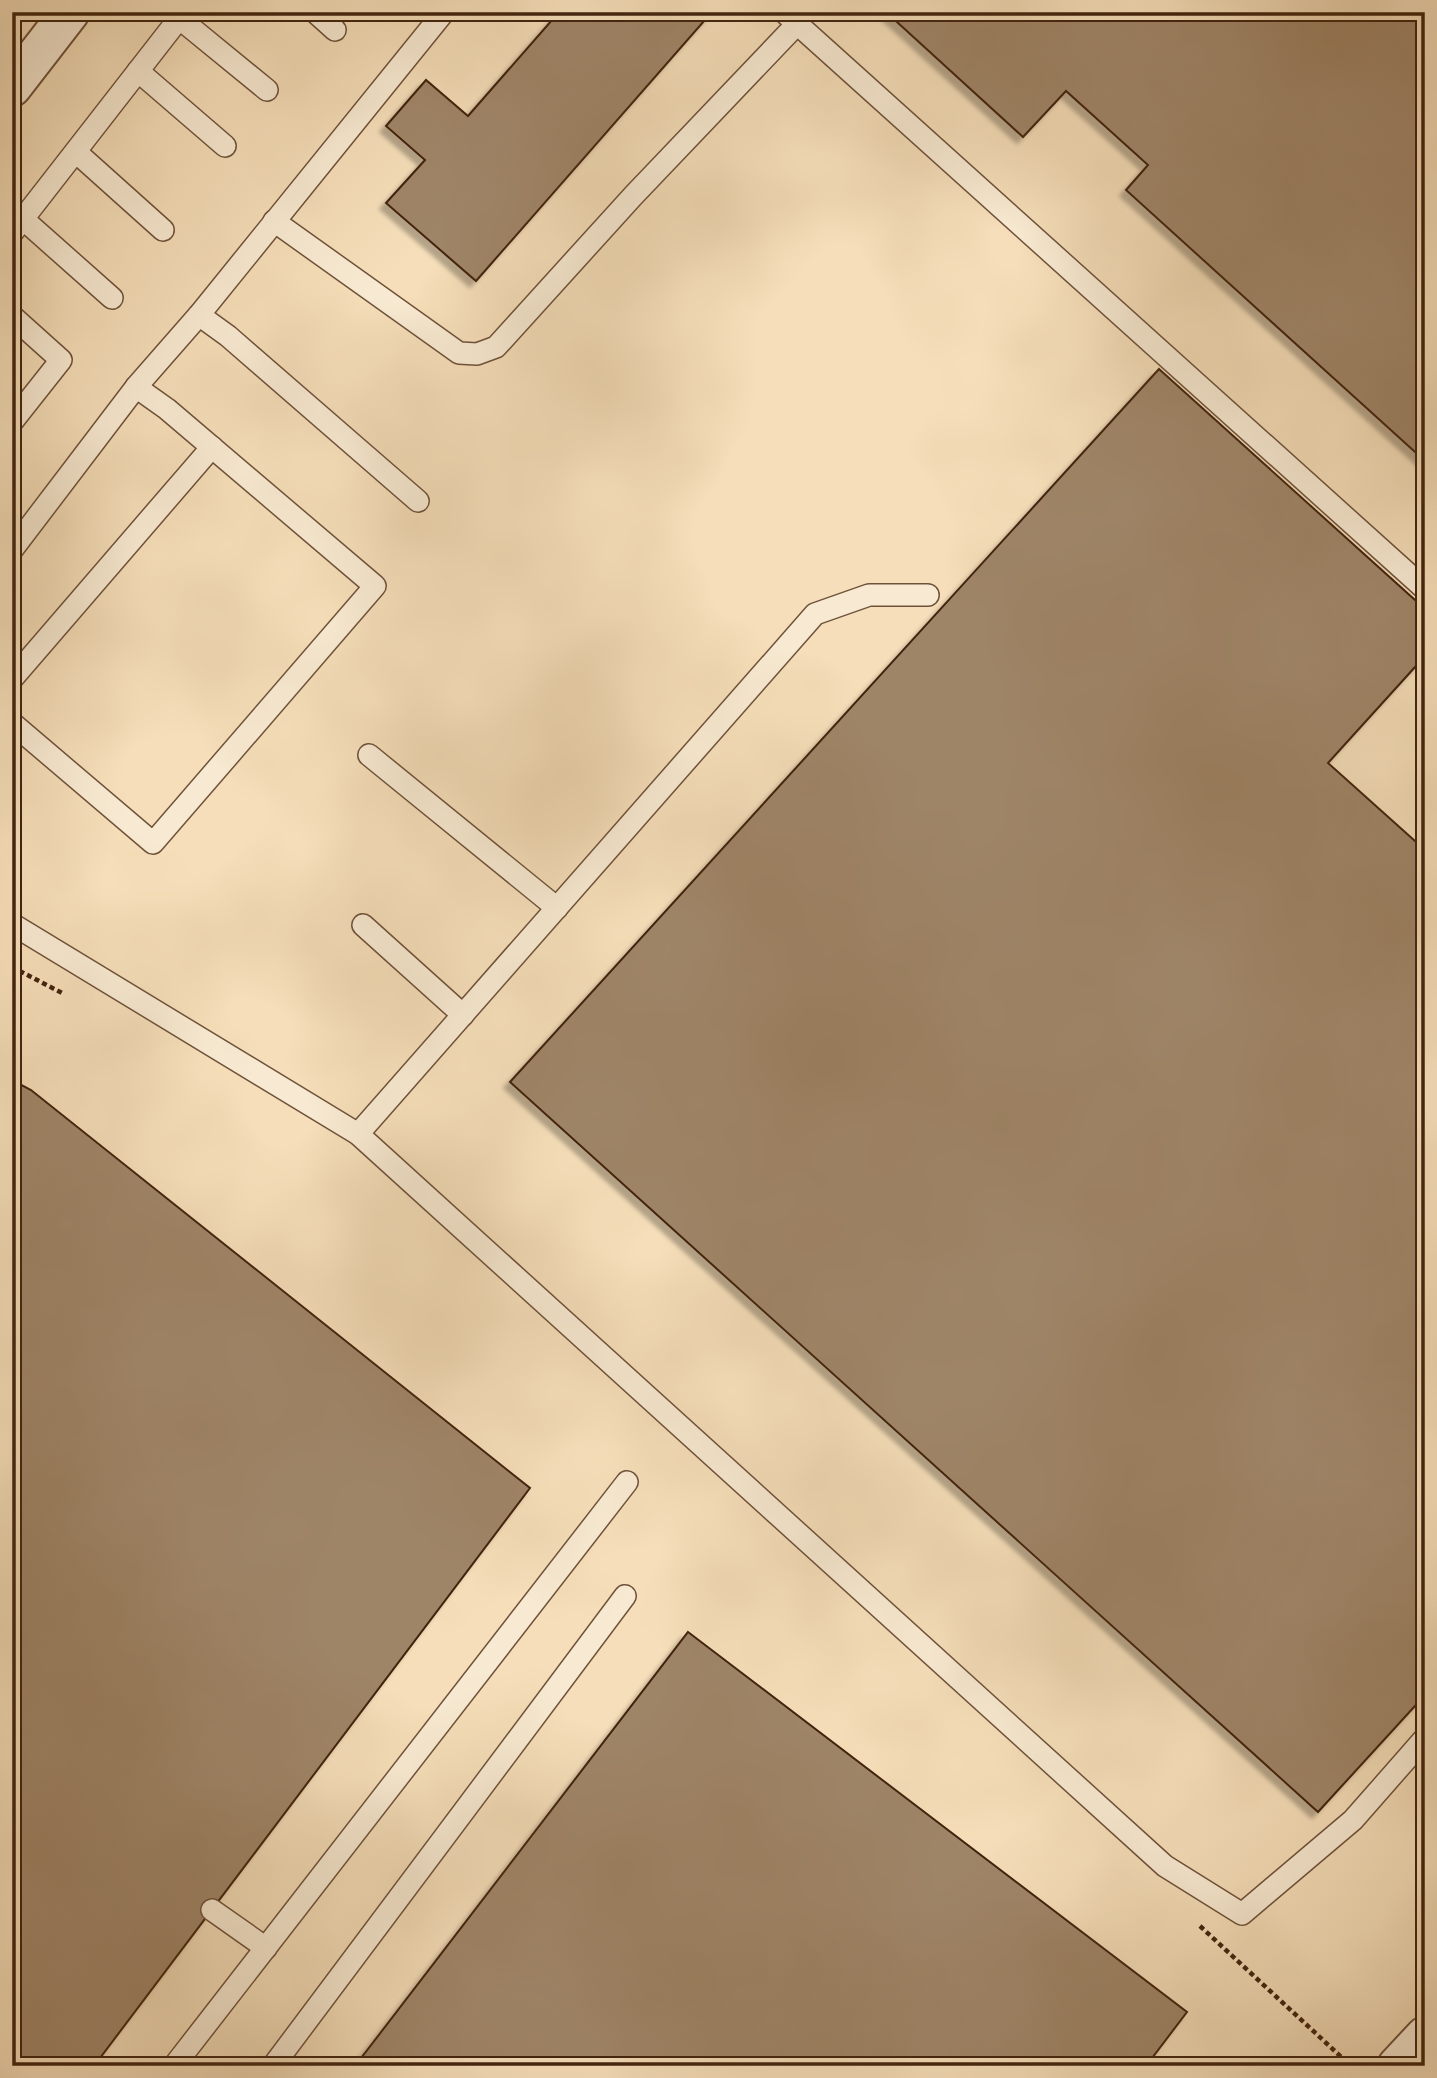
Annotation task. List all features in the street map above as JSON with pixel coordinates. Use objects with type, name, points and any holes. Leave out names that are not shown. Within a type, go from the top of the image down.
[{"type":"street","points":[[12,87],[70,12]]},
{"type":"street","points":[[1397,2066],[1425,2036]]},
{"type":"lane","points":[[316,12],[335,30]]},
{"type":"lane","points":[[12,550],[136,387],[199,315],[444,12]]},
{"type":"lane","points":[[112,298],[18,226],[182,15],[267,90]]},
{"type":"lane","points":[[274,221],[459,353],[477,354],[496,347],[790,18],[1425,589]]},
{"type":"lane","points":[[138,71],[225,146]]},
{"type":"lane","points":[[76,152],[163,230]]},
{"type":"lane","points":[[199,315],[228,336],[418,502]]},
{"type":"lane","points":[[12,316],[61,360],[12,422]]},
{"type":"lane","points":[[12,723],[153,843],[375,586],[167,409],[136,387]]},
{"type":"lane","points":[[12,679],[212,447]]},
{"type":"lane","points":[[358,1134],[815,614],[869,595],[928,595]]},
{"type":"lane","points":[[369,755],[557,908]]},
{"type":"lane","points":[[12,924],[358,1134],[1164,1866],[1242,1913],[1353,1819],[1425,1738]]},
{"type":"lane","points":[[363,925],[463,1015]]},
{"type":"lane","points":[[174,2066],[627,1482]]},
{"type":"lane","points":[[273,2066],[625,1596]]},
{"type":"lane","points":[[212,1910],[266,1948]]},
{"type":"building","points":[[559,12],[712,12],[476,281],[386,203],[425,160],[386,126],[426,80],[468,116]]},
{"type":"building","points":[[886,12],[1425,12],[1425,461],[1126,190],[1148,165],[1066,91],[1023,137]]},
{"type":"building","points":[[1159,369],[1425,609],[1425,656],[1328,763],[1425,850],[1425,1695],[1318,1812],[510,1082]]},
{"type":"building","points":[[12,1080],[31,1090],[530,1488],[94,2066],[12,2066]]},
{"type":"building","points":[[688,1632],[1187,2012],[1146,2066],[355,2066]]}]
